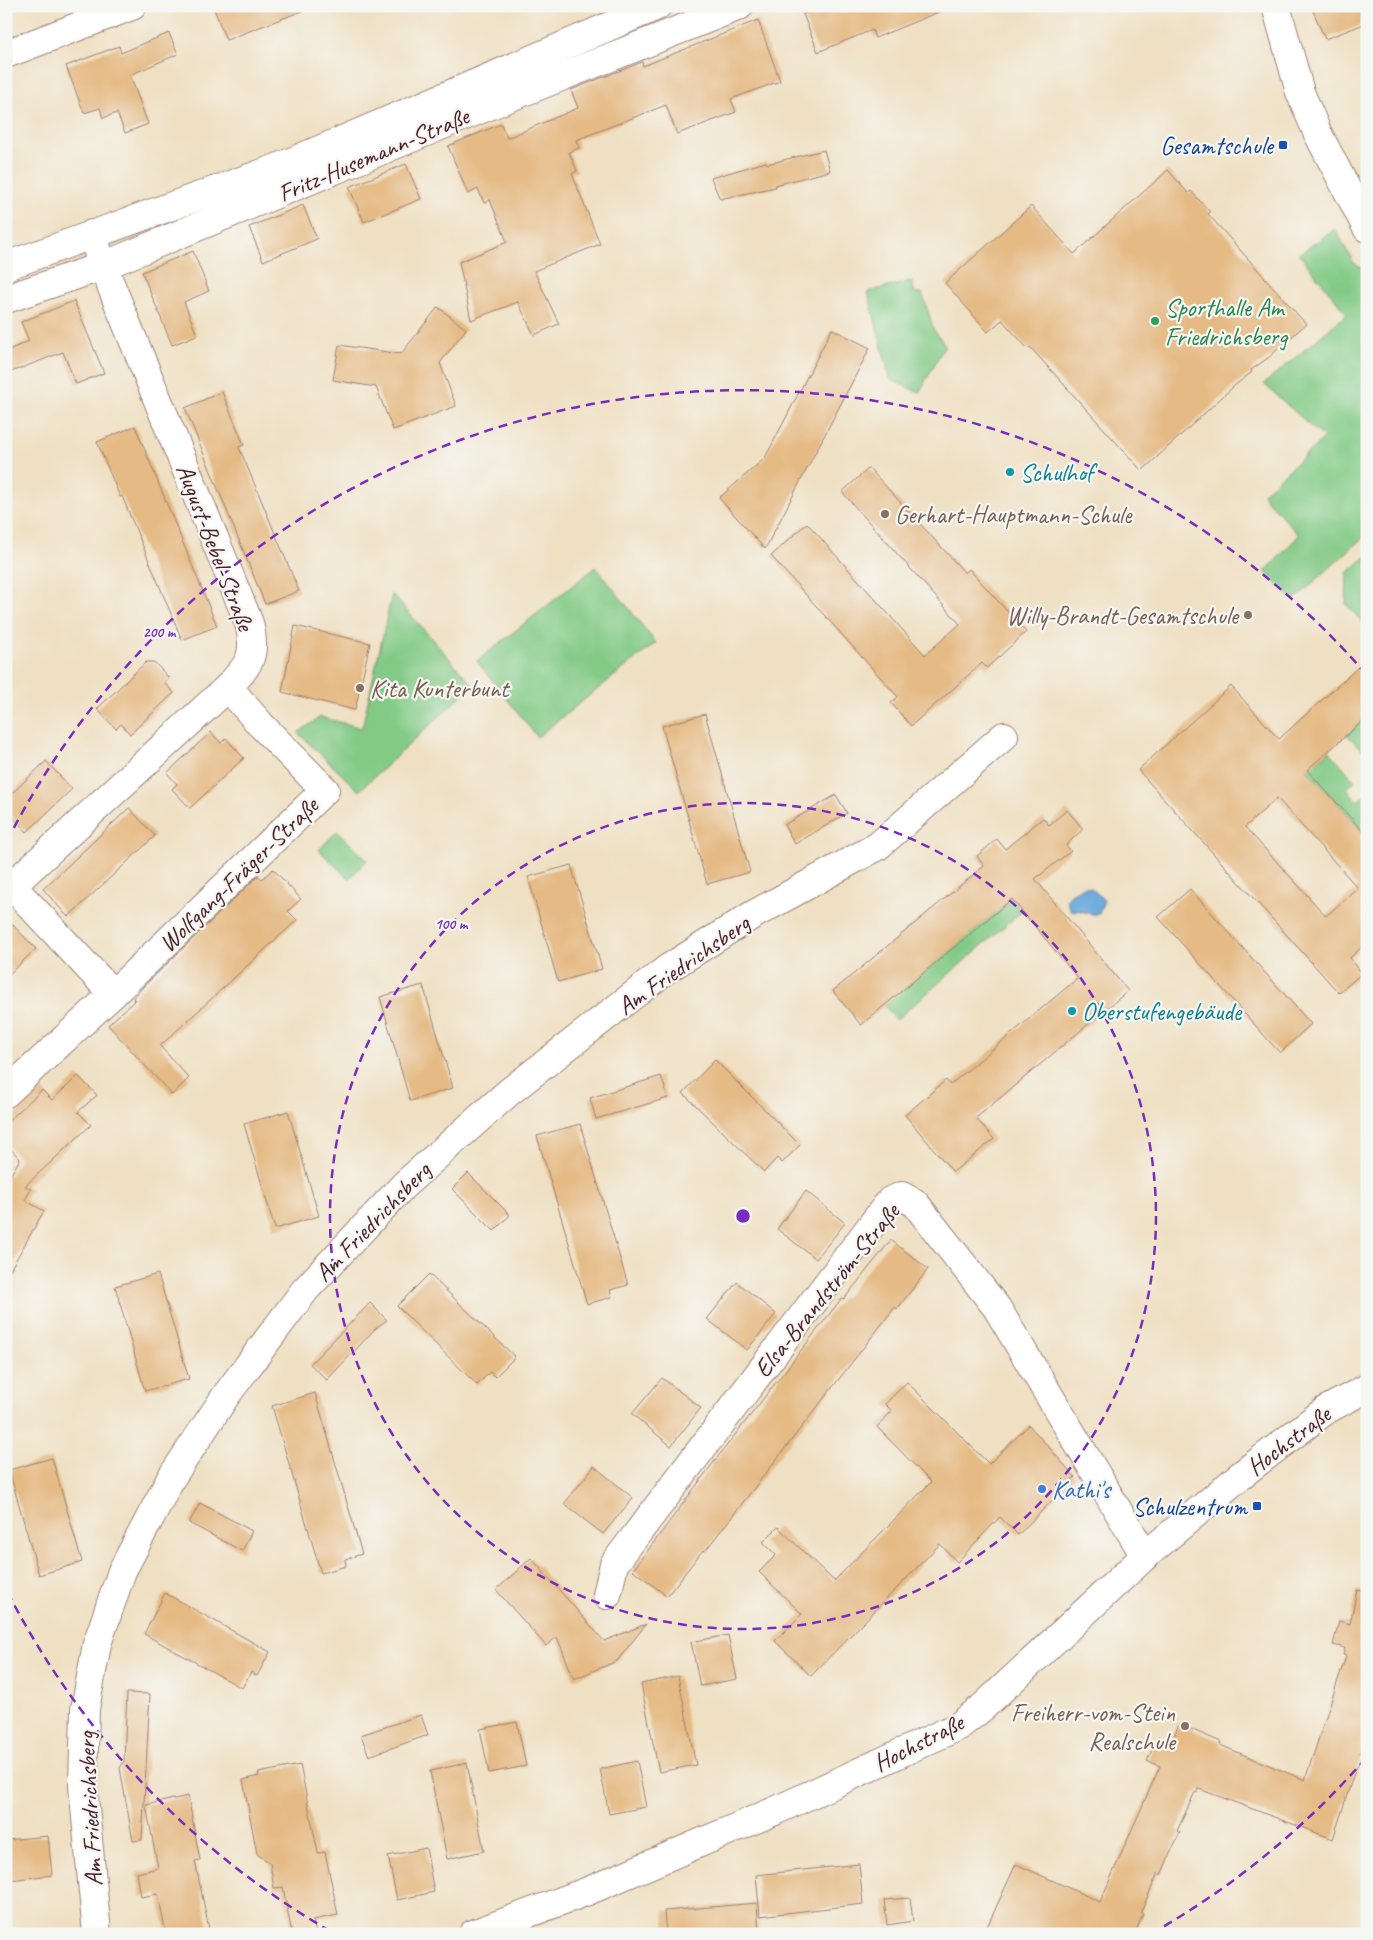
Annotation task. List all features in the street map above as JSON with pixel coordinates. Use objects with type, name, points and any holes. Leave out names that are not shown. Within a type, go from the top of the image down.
[{"type":"street","points":[[6,54],[132,6]]},
{"type":"street","name":"Fritz-Husemann-Straße","points":[[6,266],[277,168],[657,6]]},
{"type":"street","name":"Fritz-Husemann-Straße","points":[[6,299],[102,266],[494,103],[739,6]]},
{"type":"street","points":[[1276,6],[1300,92],[1321,140],[1367,228]]},
{"type":"street","name":"August-Bebel-Straße","points":[[9,888],[228,687],[247,666],[252,650],[252,636],[249,623],[102,266],[92,234]]},
{"type":"street","name":"Wolfgang-Fräger-Straße","points":[[6,1094],[325,790],[261,725],[228,687]]},
{"type":"street","name":"Am Friedrichsberg","points":[[97,1934],[83,1786],[85,1709],[97,1644],[122,1571],[171,1478],[227,1394],[300,1297],[404,1184],[509,1092],[667,969],[751,916],[878,846],[1004,736]]},
{"type":"street","points":[[9,888],[113,994]]},
{"type":"street","name":"Elsa-Brandström-Straße","points":[[607,1595],[614,1564],[890,1201],[902,1196],[915,1203],[997,1308],[1145,1556]]},
{"type":"street","name":"Hochstraße","points":[[473,1934],[615,1879],[777,1810],[959,1726],[984,1706],[1145,1556],[1241,1475],[1326,1410],[1367,1388]]},
{"type":"green space","points":[[1335,229],[1354,263],[1367,272],[1367,534],[1294,600],[1265,572],[1299,535],[1262,494],[1324,438],[1264,384],[1347,314],[1299,254]]},
{"type":"green space","points":[[911,281],[915,293],[922,293],[934,330],[945,345],[919,393],[890,379],[868,292]]},
{"type":"green space","points":[[1367,556],[1367,627],[1346,604],[1347,573]]},
{"type":"green space","points":[[596,567],[656,643],[537,737],[477,661]]},
{"type":"green space","points":[[392,594],[473,685],[359,791],[298,733],[320,717],[362,728]]},
{"type":"green space","points":[[1367,717],[1367,747],[1363,751],[1347,735]]},
{"type":"green space","points":[[1329,751],[1355,781],[1347,788],[1357,801],[1367,794],[1367,836],[1307,770]]},
{"type":"green space","points":[[337,831],[367,860],[349,879],[319,850]]},
{"type":"green space","points":[[1012,899],[1022,911],[896,1020],[884,1005]]},
{"type":"water","points":[[1085,886],[1093,889],[1104,900],[1099,914],[1078,910],[1071,911],[1066,899]]},
{"type":"building","points":[[213,6],[310,6],[310,8],[226,40]]},
{"type":"building","points":[[821,6],[951,7],[875,38],[872,30],[818,52],[803,14]]},
{"type":"building","points":[[1311,6],[1367,6],[1367,23],[1325,39]]},
{"type":"building","points":[[758,20],[780,81],[731,99],[736,112],[677,134],[666,105],[576,140],[579,148],[569,152],[577,171],[572,174],[600,244],[534,271],[559,324],[534,335],[518,302],[471,320],[459,262],[507,242],[490,200],[484,203],[478,189],[468,194],[448,146],[501,124],[507,138],[578,108],[571,90],[642,62],[643,66]]},
{"type":"building","points":[[169,33],[178,54],[130,75],[148,124],[125,133],[117,113],[103,118],[100,108],[84,113],[66,66],[119,46],[121,53]]},
{"type":"building","points":[[824,150],[830,171],[775,185],[776,187],[720,199],[711,178],[766,162],[767,164]]},
{"type":"building","points":[[406,164],[421,199],[364,222],[349,187]]},
{"type":"building","name":"Sporthalle Am Friedrichsberg","points":[[1168,170],[1188,193],[1191,191],[1210,212],[1208,214],[1306,324],[1268,358],[1251,370],[1252,372],[1234,386],[1142,471],[1030,347],[1028,349],[1002,320],[988,332],[945,283],[1031,206],[1074,254]]},
{"type":"building","points":[[303,205],[317,239],[263,261],[249,227]]},
{"type":"building","points":[[193,251],[209,291],[184,302],[197,335],[172,345],[142,272]]},
{"type":"building","points":[[74,301],[104,373],[76,384],[63,352],[6,374],[6,351],[29,341],[21,322]]},
{"type":"building","points":[[438,307],[466,329],[440,363],[456,406],[393,430],[376,387],[333,380],[339,345],[401,354]]},
{"type":"building","points":[[832,329],[870,348],[765,549],[719,498],[765,458]]},
{"type":"building","points":[[222,392],[244,445],[239,447],[299,591],[265,604],[185,408]]},
{"type":"building","points":[[135,426],[217,626],[182,640],[122,496],[120,497],[97,442]]},
{"type":"building","points":[[869,468],[965,573],[969,569],[1026,632],[987,668],[982,663],[911,726],[891,703],[898,697],[771,556],[807,523],[925,655],[960,624],[842,492]]},
{"type":"building","points":[[295,626],[370,643],[355,710],[282,692]]},
{"type":"building","points":[[1367,659],[1367,717],[1307,770],[1367,836],[1367,942],[1350,958],[1362,973],[1339,993],[1138,770],[1231,686],[1279,739]],"holes":[[[1277,798],[1358,888],[1326,916],[1245,827]]]},
{"type":"building","points":[[146,662],[154,662],[169,678],[164,682],[174,693],[130,734],[121,724],[116,729],[97,709]]},
{"type":"building","points":[[705,714],[750,872],[707,884],[662,726]]},
{"type":"building","points":[[211,732],[221,743],[226,738],[244,758],[190,808],[172,789],[177,784],[167,773]]},
{"type":"building","points":[[46,761],[72,789],[27,832],[6,810],[6,799]]},
{"type":"building","points":[[836,795],[847,813],[795,844],[784,825]]},
{"type":"building","points":[[129,808],[155,836],[68,917],[43,889]]},
{"type":"building","name":"Oberstufengebäude","points":[[1067,810],[1083,829],[1066,845],[1071,851],[1035,879],[1128,991],[976,1118],[994,1139],[953,1172],[905,1115],[946,1080],[950,1085],[1078,978],[1012,899],[861,1025],[833,991],[984,866],[977,856],[997,839],[1005,849],[1043,818],[1049,825]]},
{"type":"building","points":[[571,865],[602,969],[558,982],[528,877]]},
{"type":"building","points":[[273,869],[301,899],[288,911],[297,920],[160,1046],[189,1078],[172,1095],[108,1025],[135,1000],[133,998],[144,986],[258,876],[262,879]]},
{"type":"building","points":[[1190,889],[1311,1024],[1280,1053],[1158,917]]},
{"type":"building","points":[[6,918],[36,949],[6,977]]},
{"type":"building","points":[[423,985],[453,1088],[410,1101],[380,997]]},
{"type":"building","points":[[715,1060],[800,1145],[782,1163],[777,1158],[764,1172],[683,1093]]},
{"type":"building","points":[[78,1076],[97,1095],[78,1112],[91,1125],[25,1186],[31,1189],[25,1200],[44,1211],[6,1277],[6,1174],[10,1176],[20,1159],[6,1144],[6,1123],[42,1090],[52,1100]]},
{"type":"building","points":[[661,1076],[668,1098],[596,1119],[590,1098]]},
{"type":"building","points":[[288,1111],[319,1216],[275,1229],[244,1124]]},
{"type":"building","points":[[580,1124],[628,1285],[610,1290],[612,1297],[587,1304],[537,1136]]},
{"type":"building","points":[[468,1173],[510,1215],[494,1231],[452,1189]]},
{"type":"building","points":[[806,1191],[845,1223],[816,1259],[777,1229]]},
{"type":"building","points":[[891,1240],[928,1269],[897,1309],[895,1307],[720,1532],[705,1551],[703,1550],[667,1596],[633,1570],[717,1458],[842,1298],[844,1299]]},
{"type":"building","points":[[158,1274],[189,1379],[145,1391],[115,1286]]},
{"type":"building","points":[[429,1274],[515,1357],[495,1377],[490,1372],[477,1385],[397,1306]]},
{"type":"building","points":[[737,1282],[776,1314],[747,1350],[707,1319]]},
{"type":"building","points":[[370,1303],[387,1320],[375,1329],[327,1380],[310,1364]]},
{"type":"building","points":[[662,1378],[701,1408],[671,1446],[632,1414]]},
{"type":"building","points":[[907,1382],[989,1464],[1029,1425],[1075,1477],[1018,1535],[1000,1517],[957,1562],[940,1544],[811,1676],[775,1641],[802,1614],[759,1572],[776,1555],[763,1542],[778,1527],[834,1581],[931,1482],[877,1427],[892,1411],[885,1404]]},
{"type":"building","points":[[315,1393],[362,1554],[345,1559],[346,1566],[321,1573],[272,1406]]},
{"type":"building","points":[[52,1458],[82,1562],[39,1575],[9,1470]]},
{"type":"building","points":[[594,1466],[633,1498],[603,1534],[564,1504]]},
{"type":"building","points":[[200,1503],[252,1531],[242,1551],[189,1523]]},
{"type":"building","points":[[531,1558],[604,1641],[646,1624],[617,1661],[574,1679],[557,1637],[546,1646],[496,1590]]},
{"type":"building","points":[[1357,1590],[1367,1592],[1367,1732],[1360,1753],[1363,1754],[1354,1773],[1333,1839],[1199,1789],[1197,1793],[1195,1792],[1177,1831],[1180,1832],[1161,1875],[1158,1873],[1141,1912],[1143,1914],[1135,1934],[1002,1934],[987,1927],[1016,1864],[1100,1902],[1160,1766],[1147,1761],[1158,1737],[1171,1743],[1179,1724],[1221,1742],[1220,1745],[1305,1780],[1346,1656],[1343,1655],[1345,1648],[1333,1645],[1339,1621],[1350,1624]]},
{"type":"building","points":[[165,1593],[270,1652],[257,1676],[251,1672],[242,1688],[144,1634]]},
{"type":"building","points":[[728,1635],[737,1679],[700,1686],[691,1642]]},
{"type":"building","points":[[678,1676],[696,1765],[659,1772],[641,1684]]},
{"type":"building","points":[[127,1693],[150,1694],[142,1840],[133,1841],[120,1768],[124,1761]]},
{"type":"building","points":[[421,1715],[428,1735],[369,1756],[361,1735]]},
{"type":"building","points":[[517,1722],[526,1766],[489,1773],[480,1729]]},
{"type":"building","points":[[637,1761],[646,1807],[609,1814],[600,1769]]},
{"type":"building","points":[[467,1763],[484,1851],[447,1859],[430,1771]]},
{"type":"building","points":[[300,1765],[318,1853],[325,1852],[338,1915],[313,1920],[316,1934],[292,1934],[283,1887],[274,1888],[270,1863],[257,1854],[243,1780],[259,1776],[258,1773]]},
{"type":"building","points":[[188,1796],[200,1860],[195,1861],[210,1934],[166,1934],[158,1894],[141,1897],[137,1873],[158,1868],[146,1805]]},
{"type":"building","points":[[48,1836],[52,1875],[10,1880],[7,1840]]},
{"type":"building","points":[[426,1848],[434,1892],[397,1900],[388,1856]]},
{"type":"building","points":[[859,1864],[863,1904],[760,1916],[756,1875]]},
{"type":"building","points":[[910,1898],[913,1921],[887,1925],[884,1900]]},
{"type":"building","points":[[757,1903],[759,1934],[666,1934],[664,1911]]},
{"type":"place","name":"Gesamtschule","points":[[1283,145]]},
{"type":"place","name":"Sporthalle Am Friedrichsberg","points":[[1155,321]]},
{"type":"place","name":"Schulhof","points":[[1010,472]]},
{"type":"place","name":"Gerhart-Hauptmann-Schule","points":[[885,514]]},
{"type":"place","name":"Willy-Brandt-Gesamtschule","points":[[1248,615]]},
{"type":"place","name":"Kita Kunterbunt","points":[[360,688]]},
{"type":"place","name":"Oberstufengebäude","points":[[1072,1011]]},
{"type":"place","name":"Kathi's","points":[[1042,1489]]},
{"type":"place","name":"Schulzentrum","points":[[1257,1506]]},
{"type":"place","name":"Freiherr-vom-Stein Realschule","points":[[1185,1726]]}]
